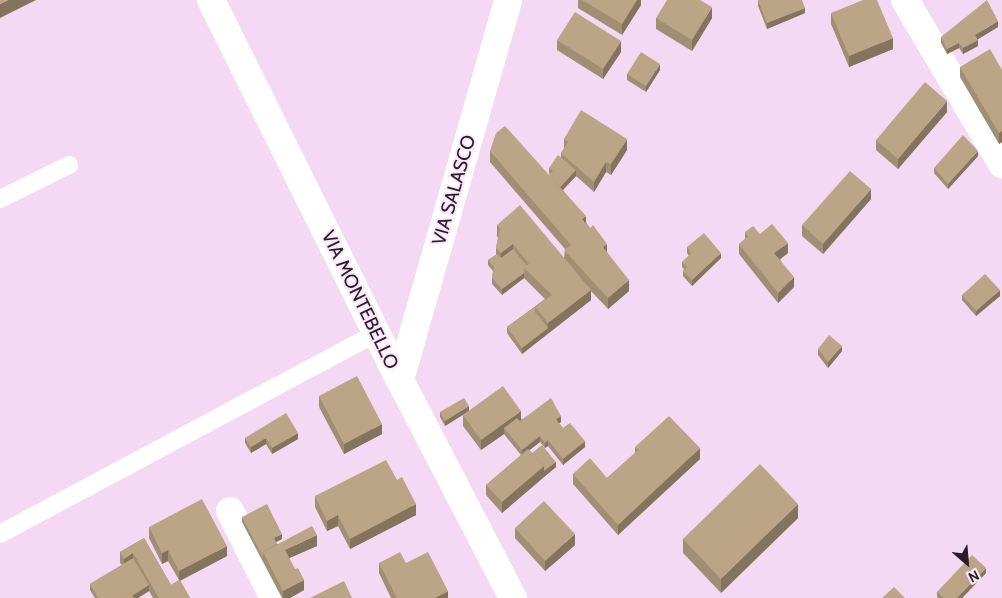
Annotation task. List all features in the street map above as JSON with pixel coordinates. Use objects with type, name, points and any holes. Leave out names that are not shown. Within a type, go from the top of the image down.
[{"type":"street","name":"VIA MONTEBELLO","points":[[211,0],[400,380],[513,598]]},
{"type":"street","name":"VIA SALASCO","points":[[400,380],[508,0]]},
{"type":"street","points":[[905,0],[1002,164]]},
{"type":"street","points":[[230,511],[274,598]]},
{"type":"lane","points":[[0,199],[69,165]]},
{"type":"lane","points":[[0,534],[377,333]]},
{"type":"building","points":[[0,0],[8,0],[0,4]]},
{"type":"building","points":[[582,0],[637,0],[622,24]]},
{"type":"building","points":[[667,0],[700,0],[712,7],[692,40],[656,18]]},
{"type":"building","points":[[758,0],[802,0],[805,8],[767,23]]},
{"type":"building","points":[[863,0],[877,0],[893,38],[849,56],[831,13]]},
{"type":"building","points":[[987,0],[998,21],[975,35],[978,40],[963,48],[959,43],[947,49],[941,37]]},
{"type":"building","points":[[575,12],[621,41],[603,69],[557,40]]},
{"type":"building","points":[[990,49],[1002,70],[1002,131],[999,133],[960,67]]},
{"type":"building","points":[[641,52],[660,64],[646,86],[627,74]]},
{"type":"building","points":[[925,82],[947,101],[898,159],[876,140]]},
{"type":"building","points":[[581,110],[627,139],[611,164],[606,162],[594,182],[561,153],[568,142],[564,139]]},
{"type":"building","points":[[505,126],[586,216],[582,219],[590,228],[593,225],[607,244],[603,247],[629,280],[608,298],[564,250],[571,245],[490,151],[496,133]]},
{"type":"building","points":[[963,135],[978,151],[948,184],[934,168]]},
{"type":"building","points":[[558,155],[576,170],[560,187],[549,175],[553,171],[549,168]]},
{"type":"building","points":[[850,171],[871,189],[823,244],[802,225]]},
{"type":"building","points":[[520,205],[591,290],[548,323],[535,307],[552,295],[524,268],[529,264],[513,244],[501,253],[496,248],[500,229],[497,225]]},
{"type":"building","points":[[772,224],[788,243],[774,253],[794,277],[778,293],[739,244],[748,237],[745,232],[753,226],[760,234]]},
{"type":"building","points":[[704,233],[721,253],[692,280],[683,271],[687,267],[682,262],[691,253],[687,247]]},
{"type":"building","points":[[513,249],[527,266],[524,268],[524,273],[502,289],[492,278],[494,267],[488,260],[497,254],[501,258]]},
{"type":"building","points":[[985,274],[1000,290],[976,311],[962,295]]},
{"type":"building","points":[[535,307],[535,312],[548,328],[522,348],[507,327]]},
{"type":"building","points":[[829,335],[842,346],[828,362],[818,349]]},
{"type":"building","points":[[357,376],[382,424],[344,444],[319,396]]},
{"type":"building","points":[[503,386],[521,411],[481,440],[463,415]]},
{"type":"building","points":[[464,398],[469,406],[445,421],[440,412]]},
{"type":"building","points":[[551,398],[561,416],[556,419],[558,422],[563,428],[570,423],[585,441],[563,459],[548,440],[545,443],[540,436],[522,450],[504,428],[517,418],[520,421]]},
{"type":"building","points":[[286,413],[298,433],[272,448],[266,438],[251,447],[245,438]]},
{"type":"building","points":[[669,416],[700,448],[618,525],[573,474],[590,458],[607,478],[638,450],[635,447]]},
{"type":"building","points":[[542,445],[556,462],[544,471],[544,466],[532,453]]},
{"type":"building","points":[[528,449],[544,466],[502,502],[486,485]]},
{"type":"building","points":[[386,460],[397,480],[402,477],[416,504],[350,539],[338,515],[327,521],[315,496]]},
{"type":"building","points":[[760,464],[798,504],[721,579],[683,539]]},
{"type":"building","points":[[202,499],[227,546],[179,571],[168,550],[162,553],[149,527]]},
{"type":"building","points":[[544,501],[575,534],[545,561],[515,528]]},
{"type":"building","points":[[267,504],[282,534],[274,538],[277,544],[263,552],[263,557],[242,517]]},
{"type":"building","points":[[312,526],[317,535],[285,550],[295,569],[298,568],[304,580],[283,591],[263,552]]},
{"type":"building","points":[[144,538],[171,585],[180,580],[190,598],[159,598],[133,553],[124,559],[120,552]]},
{"type":"building","points":[[400,552],[406,563],[428,552],[448,591],[435,598],[397,598],[379,563]]},
{"type":"building","points":[[972,555],[986,568],[957,598],[944,598],[937,592]]},
{"type":"building","points":[[133,558],[149,585],[133,595],[131,593],[122,598],[98,598],[90,584]]},
{"type":"building","points":[[344,581],[352,598],[310,598]]},
{"type":"building","points":[[894,587],[905,598],[882,598]]},
{"type":"building","points":[[131,593],[134,598],[122,598]]}]
